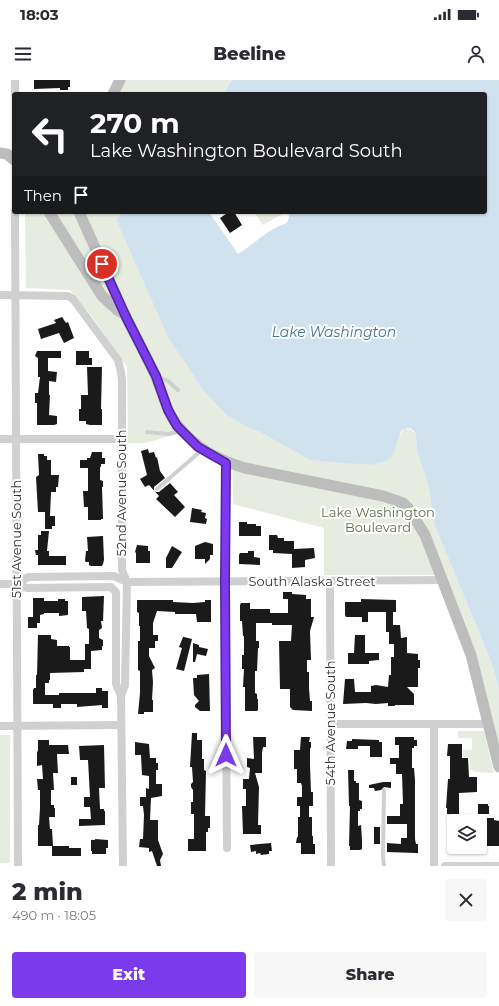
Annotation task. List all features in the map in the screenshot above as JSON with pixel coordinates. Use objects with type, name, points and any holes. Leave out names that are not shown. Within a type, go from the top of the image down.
[{"type":"main road","points":[[114,92],[120,80]]},
{"type":"main road","points":[[0,153],[7,154],[12,158]]},
{"type":"main road","points":[[50,214],[102,296],[117,310],[125,314]]},
{"type":"main road","points":[[80,214],[125,314],[156,376],[168,410],[181,431],[202,450],[226,463],[383,496],[403,503],[409,509],[425,535],[471,655],[499,767]]},
{"type":"street","points":[[15,80],[15,92]]},
{"type":"street","name":"51st Avenue South","points":[[15,214],[18,866]]},
{"type":"street","points":[[0,295],[15,295]]},
{"type":"street","name":"52nd Avenue South","points":[[15,295],[68,296],[76,303],[114,355],[120,366],[122,380],[122,570],[127,582],[125,685],[121,696]]},
{"type":"street","points":[[0,439],[121,439]]},
{"type":"street","points":[[226,463],[225,581],[227,848]]},
{"type":"street","name":"South Alaska Street","points":[[16,584],[28,577],[114,576],[127,582],[443,580]]},
{"type":"street","name":"54th Avenue South","points":[[330,581],[331,866]]},
{"type":"street","name":"South Alaska Street","points":[[0,584],[16,584],[27,588],[111,587],[116,592]]},
{"type":"street","name":"52nd Avenue South","points":[[116,592],[116,684],[121,696],[122,725],[123,866]]},
{"type":"street","points":[[331,724],[488,724]]},
{"type":"street","points":[[434,724],[434,866]]},
{"type":"street","points":[[0,726],[122,725]]},
{"type":"street","points":[[445,866],[499,866]]},
{"type":"lane","points":[[156,376],[168,380],[178,390]]},
{"type":"lane","points":[[147,432],[168,434],[181,431]]},
{"type":"lane","points":[[157,489],[202,450]]},
{"type":"lane","points":[[384,790],[384,866]]},
{"type":"green space","points":[[123,80],[232,80],[224,92],[117,92]]},
{"type":"green space","name":"Lake Washington Boulevard","points":[[25,214],[122,214],[116,219],[184,362],[202,389],[247,427],[260,432],[310,460],[373,465],[386,461],[404,428],[412,430],[416,436],[417,451],[428,484],[435,526],[491,661],[499,688],[499,751],[444,575],[324,575],[324,528],[233,504],[233,461],[200,443],[187,431],[146,443],[127,443],[127,367],[93,318],[70,290],[26,288]]},
{"type":"green space","points":[[255,214],[282,214],[263,225]]},
{"type":"green space","points":[[458,731],[484,731],[494,773],[475,772],[470,769],[470,759],[469,757],[463,757],[463,750],[472,750],[472,738],[458,738]]},
{"type":"green space","points":[[0,735],[10,735],[10,863],[0,863]]},
{"type":"water","name":"Lake Washington","points":[[232,80],[499,80],[499,688],[491,661],[435,526],[428,484],[417,451],[416,436],[414,431],[408,428],[401,431],[391,458],[386,461],[373,465],[343,463],[310,460],[227,415],[202,389],[168,337],[116,219],[122,214],[210,214],[238,254],[267,233],[287,223],[288,214],[487,214],[487,92],[224,92]]},
{"type":"building","points":[[34,80],[70,80],[70,87],[68,87],[68,90],[60,90],[60,88],[34,89]]},
{"type":"building","points":[[226,214],[235,214],[242,225],[230,233],[220,218]]},
{"type":"building","points":[[62,317],[66,323],[68,322],[74,338],[64,343],[59,333],[41,339],[38,329],[56,323],[54,320]]},
{"type":"building","points":[[37,351],[61,351],[61,358],[48,358],[48,371],[57,372],[56,382],[49,381],[49,415],[57,416],[57,424],[54,425],[37,425],[37,403],[35,403],[35,393],[38,393],[40,377],[38,377],[38,358],[35,356]]},
{"type":"building","points":[[76,351],[89,351],[89,358],[92,358],[92,365],[76,365]]},
{"type":"building","points":[[87,367],[102,367],[102,425],[90,425],[86,424],[86,421],[79,421],[81,395],[88,395]]},
{"type":"building","points":[[148,449],[149,453],[154,452],[156,458],[157,457],[160,471],[165,478],[154,487],[154,490],[149,485],[145,487],[140,479],[147,475],[141,451]]},
{"type":"building","points":[[92,452],[102,452],[102,458],[105,458],[105,464],[101,464],[100,467],[100,480],[103,481],[103,519],[101,520],[88,520],[88,507],[84,507],[83,491],[88,491],[88,468],[80,468],[80,460],[87,460],[87,458],[90,458]]},
{"type":"building","points":[[38,454],[44,454],[44,456],[47,456],[47,460],[51,460],[51,475],[59,475],[56,492],[51,492],[50,516],[55,516],[55,526],[52,526],[52,529],[45,529],[45,512],[38,512],[36,477],[39,475]]},
{"type":"building","points":[[170,483],[178,492],[174,495],[185,507],[175,517],[156,499],[159,496],[155,491],[159,492]]},
{"type":"building","points":[[192,508],[202,510],[201,512],[206,513],[206,524],[190,522]]},
{"type":"building","points":[[239,522],[247,522],[247,524],[256,524],[256,526],[261,526],[261,536],[239,536]]},
{"type":"building","points":[[41,531],[49,531],[47,551],[49,551],[49,556],[66,556],[66,565],[38,565],[38,555],[36,555],[35,550],[38,550],[38,535],[41,535]]},
{"type":"building","points":[[269,535],[277,535],[278,538],[284,538],[284,541],[294,541],[294,549],[314,548],[315,558],[305,560],[305,567],[292,568],[292,554],[273,553],[273,550],[269,550]]},
{"type":"building","points":[[103,536],[103,564],[102,566],[91,566],[89,565],[89,562],[85,561],[86,551],[88,551],[87,537]]},
{"type":"building","points":[[205,542],[213,544],[213,555],[210,555],[210,559],[205,564],[205,559],[195,559],[195,546]]},
{"type":"building","points":[[137,545],[148,546],[148,551],[150,551],[150,563],[136,563],[135,552]]},
{"type":"building","points":[[172,546],[182,552],[172,568],[166,568],[166,558]]},
{"type":"building","points":[[248,551],[254,551],[254,557],[260,558],[260,565],[239,564],[240,553],[248,553]]},
{"type":"building","points":[[283,592],[306,595],[306,599],[311,599],[311,617],[314,617],[310,631],[311,660],[307,660],[307,672],[309,672],[310,701],[312,701],[312,711],[293,710],[290,707],[290,689],[280,689],[279,641],[291,641],[292,625],[256,623],[256,641],[259,641],[259,648],[257,671],[255,671],[255,693],[257,694],[258,699],[258,710],[245,711],[245,687],[243,687],[244,669],[242,669],[244,636],[242,621],[240,621],[240,605],[241,603],[250,603],[250,609],[270,609],[270,613],[288,613],[288,599],[283,599]]},
{"type":"building","points":[[104,596],[103,621],[101,621],[102,628],[99,630],[99,638],[103,640],[103,646],[102,650],[91,651],[91,669],[84,669],[84,672],[50,673],[49,683],[45,683],[45,695],[59,695],[59,693],[96,693],[96,688],[102,688],[102,691],[108,691],[108,708],[102,708],[102,705],[77,707],[77,704],[61,704],[61,708],[53,708],[53,704],[33,704],[33,690],[36,688],[37,675],[38,635],[51,635],[51,639],[57,640],[57,646],[69,646],[70,660],[85,660],[85,644],[89,644],[89,629],[87,628],[86,611],[82,611],[82,597]]},
{"type":"building","points":[[33,598],[44,598],[44,601],[58,601],[58,599],[65,599],[65,601],[68,601],[68,615],[59,616],[59,613],[44,613],[40,615],[40,623],[37,623],[37,628],[28,628],[28,617],[33,617]]},
{"type":"building","points":[[361,599],[396,600],[396,612],[393,612],[393,625],[400,625],[401,638],[407,637],[407,653],[418,654],[418,660],[420,660],[420,668],[418,668],[418,687],[407,687],[414,694],[414,705],[388,706],[388,703],[343,704],[345,679],[354,679],[355,692],[371,692],[371,686],[376,685],[388,687],[389,675],[391,675],[391,657],[394,657],[394,644],[389,644],[389,632],[386,632],[386,612],[368,612],[368,622],[362,622],[362,617],[346,617],[345,615],[345,602],[361,602]]},
{"type":"building","points":[[137,600],[173,600],[173,602],[193,603],[211,600],[211,622],[197,622],[196,614],[175,614],[175,612],[157,611],[153,623],[153,635],[158,635],[158,641],[155,641],[155,648],[149,648],[149,656],[155,668],[152,670],[153,712],[144,712],[144,714],[138,714],[140,671],[138,670],[138,641],[140,641],[140,626],[139,613],[137,612]]},
{"type":"building","points":[[355,635],[365,635],[365,653],[379,653],[379,660],[369,661],[369,664],[348,664],[348,653],[354,653]]},
{"type":"building","points":[[183,637],[192,639],[184,671],[176,669],[182,648],[179,647]]},
{"type":"building","points":[[193,643],[199,645],[199,647],[208,649],[206,656],[197,654],[195,662],[193,662]]},
{"type":"building","points":[[209,674],[210,711],[200,711],[195,707],[199,701],[194,695],[193,678],[197,678],[197,675]]},
{"type":"building","points":[[192,733],[197,733],[197,740],[202,740],[202,759],[204,759],[204,770],[206,771],[205,816],[210,816],[210,828],[208,828],[208,832],[206,832],[206,851],[188,851],[188,839],[194,839],[194,814],[191,814],[193,790],[191,784],[193,782],[192,767],[190,767]]},
{"type":"building","points":[[253,737],[266,737],[266,747],[263,747],[262,753],[262,773],[255,773],[259,787],[258,825],[261,825],[261,834],[243,834],[242,806],[246,806],[246,789],[243,789],[243,779],[249,779],[250,768],[247,767],[247,758],[254,759]]},
{"type":"building","points":[[301,737],[310,737],[309,742],[311,742],[310,765],[313,806],[309,806],[309,817],[312,817],[312,836],[313,844],[315,844],[315,854],[301,854],[301,843],[296,843],[298,837],[298,817],[300,817],[300,806],[297,806],[297,797],[302,797],[302,786],[301,783],[297,783],[297,769],[294,769],[294,750],[300,750]]},
{"type":"building","points":[[395,737],[414,737],[414,740],[417,740],[417,746],[412,748],[412,768],[414,768],[415,780],[415,839],[416,844],[418,844],[418,853],[387,852],[387,843],[401,844],[401,838],[407,838],[407,824],[387,824],[387,816],[400,816],[400,804],[403,804],[402,774],[396,774],[396,764],[390,764],[390,758],[399,758],[399,745],[395,745]]},
{"type":"building","points":[[352,739],[379,740],[379,742],[382,742],[382,757],[370,757],[370,746],[358,746],[358,749],[346,749],[347,741],[352,741]]},
{"type":"building","points":[[38,740],[49,740],[49,745],[68,745],[69,754],[57,754],[58,773],[53,773],[54,790],[51,790],[51,805],[54,805],[55,808],[55,817],[49,817],[50,829],[52,829],[53,846],[81,848],[81,856],[52,856],[52,846],[38,846],[40,790],[38,790],[37,779],[43,779],[42,765],[37,766]]},
{"type":"building","points":[[135,742],[149,744],[150,758],[156,758],[156,763],[158,763],[158,770],[156,770],[156,784],[162,784],[162,796],[151,798],[150,820],[158,820],[158,840],[163,854],[160,860],[161,866],[157,866],[152,851],[149,852],[149,848],[139,847],[140,839],[143,839],[144,815],[143,806],[140,806],[140,797],[146,797],[146,788],[149,789],[149,776],[142,775],[141,755],[135,755]]},
{"type":"building","points":[[448,744],[462,744],[462,758],[468,758],[469,777],[477,777],[477,792],[459,793],[459,814],[447,814],[446,808],[448,779],[450,779],[450,756],[447,756]]},
{"type":"building","points":[[104,745],[105,788],[99,788],[100,809],[104,809],[105,811],[105,825],[79,826],[79,819],[91,819],[90,807],[84,807],[84,797],[90,797],[88,760],[80,760],[79,746]]},
{"type":"building","points":[[348,770],[354,770],[354,781],[359,783],[359,800],[362,801],[362,809],[358,811],[358,826],[361,825],[362,840],[362,849],[360,850],[350,850],[349,846],[350,806]]},
{"type":"building","points":[[71,777],[77,777],[77,785],[71,785]]},
{"type":"building","points":[[391,782],[391,788],[384,787],[381,790],[375,791],[374,788],[369,788],[369,785]]},
{"type":"building","points":[[478,804],[488,804],[489,814],[478,814]]},
{"type":"building","points":[[487,818],[494,818],[494,820],[499,821],[499,846],[487,846]]},
{"type":"building","points":[[374,827],[380,827],[380,844],[374,844]]},
{"type":"building","points":[[91,840],[108,840],[106,854],[92,854]]},
{"type":"building","points":[[271,843],[272,851],[269,851],[269,854],[261,855],[260,853],[256,854],[256,851],[251,852],[250,845]]},
{"type":"route","points":[[102,264],[126,317],[156,376],[168,410],[177,426],[198,447],[226,463],[226,755]]}]
